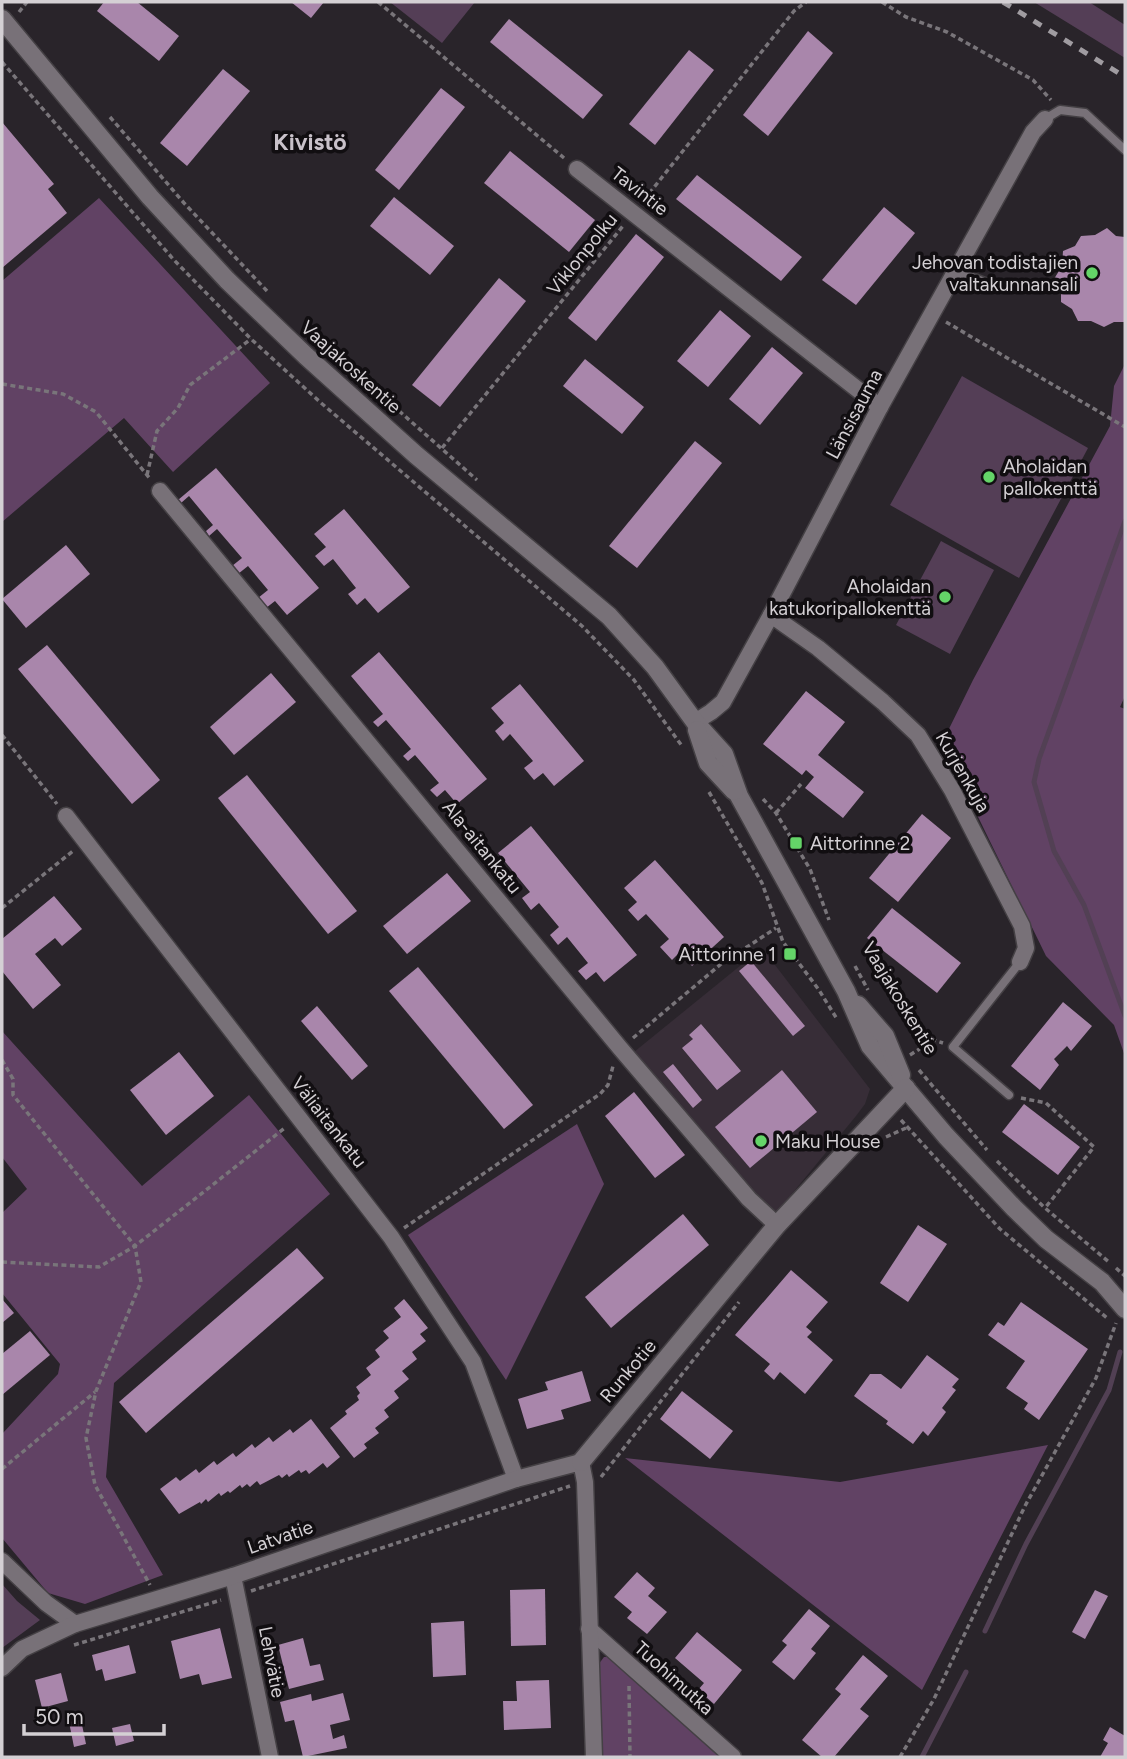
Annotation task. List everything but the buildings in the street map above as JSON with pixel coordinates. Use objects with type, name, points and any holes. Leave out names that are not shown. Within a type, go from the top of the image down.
[{"type":"main road","name":"Vaajakoskentie","points":[[10,16],[150,197],[227,280],[416,455],[609,616],[655,667],[695,722],[708,763],[739,796],[846,991],[885,1036],[906,1088],[946,1136],[1046,1239],[1102,1282],[1125,1292]]},
{"type":"main road","name":"Runkotie","points":[[581,1462],[777,1225],[906,1088]]},
{"type":"main road","name":"Vaajakoskentie","points":[[1102,1282],[1120,1317]]},
{"type":"street","name":"Länsisauma","points":[[695,722],[723,702],[880,407],[1033,132],[1045,119]]},
{"type":"street","name":"Tavintie","points":[[577,169],[880,407]]},
{"type":"street","name":"Ala-aitankatu","points":[[160,491],[620,1048],[750,1199],[777,1225]]},
{"type":"street","name":"Kurjenkuja","points":[[771,615],[818,648],[918,735],[952,790],[1021,926],[1026,948],[1020,962]]},
{"type":"street","name":"Väliaitankatu","points":[[66,816],[391,1237],[473,1362],[516,1479]]},
{"type":"street","name":"Latvatie","points":[[2,1668],[22,1648],[75,1624],[233,1576],[516,1479],[581,1462]]},
{"type":"street","points":[[581,1462],[585,1482],[594,1757]]},
{"type":"street","points":[[2,1561],[46,1603],[75,1624]]},
{"type":"street","name":"Lehvätie","points":[[233,1576],[270,1757]]},
{"type":"street","name":"Tuohimutka","points":[[589,1629],[733,1757]]},
{"type":"lane","points":[[1045,119],[1060,110],[1085,113],[1125,149]]},
{"type":"lane","points":[[956,271],[995,286]]},
{"type":"lane","points":[[1009,1095],[953,1047],[1020,962]]},
{"type":"path","points":[[10,16],[27,2]]},
{"type":"path","points":[[378,2],[577,169]]},
{"type":"path","name":"Viklonpolku","points":[[442,448],[634,213],[794,11],[806,2]]},
{"type":"path","points":[[882,2],[906,17],[947,32],[1033,80],[1060,110]]},
{"type":"path","points":[[106,113],[184,203],[268,292]]},
{"type":"path","points":[[946,322],[1125,427]]},
{"type":"path","points":[[307,330],[482,484]]},
{"type":"path","points":[[147,475],[157,431],[178,408],[190,385],[251,339]]},
{"type":"path","points":[[2,384],[63,394],[96,412],[160,491]]},
{"type":"path","points":[[2,735],[66,816]]},
{"type":"path","points":[[776,813],[801,784]]},
{"type":"path","name":"Vaajakoskentie","points":[[759,790],[764,802],[776,813],[810,870],[836,931]]},
{"type":"path","points":[[2,908],[85,840]]},
{"type":"path","points":[[391,1237],[600,1094],[608,1084],[620,1048],[721,964],[777,928]]},
{"type":"path","name":"Vaajakoskentie","points":[[854,964],[873,998]]},
{"type":"path","points":[[908,1056],[934,1040]]},
{"type":"path","name":"Vaajakoskentie","points":[[903,1048],[990,1154],[1045,1208],[1125,1276]]},
{"type":"path","points":[[2,1060],[13,1079],[13,1095],[135,1246],[141,1282],[96,1391],[86,1437],[95,1485],[157,1599]]},
{"type":"path","points":[[1009,1095],[1046,1103],[1094,1147],[1045,1208]]},
{"type":"path","points":[[2,1262],[99,1267],[135,1246],[299,1118]]},
{"type":"path","points":[[883,1139],[906,1128]]},
{"type":"path","points":[[70,1647],[600,1477],[744,1295]]},
{"type":"path","points":[[900,1757],[934,1699],[1025,1506],[1096,1378],[1120,1317]]},
{"type":"path","points":[[2,1469],[96,1391]]},
{"type":"path","points":[[628,1665],[630,1757]]},
{"type":"shaded area","points":[[390,2],[475,2],[442,43]]},
{"type":"shaded area","points":[[1034,2],[1089,2],[1125,25],[1125,58]]},
{"type":"shaded area","points":[[99,198],[270,383],[173,472],[124,418],[2,522],[2,281]]},
{"type":"shaded area","points":[[1125,364],[1125,696],[1120,707],[1125,709],[1125,1056],[1114,1025],[1046,956],[942,743],[973,680],[1110,426],[1114,386]]},
{"type":"shaded area","name":"Aholaidan pallokenttä","points":[[962,376],[1088,448],[1019,578],[890,505]]},
{"type":"shaded area","name":"Aholaidan katukoripallokenttä","points":[[941,541],[994,570],[950,654],[896,625]]},
{"type":"shaded area","points":[[762,948],[870,1089],[865,1104],[856,1116],[777,1212],[755,1195],[634,1052]]},
{"type":"shaded area","points":[[2,1031],[142,1186],[249,1095],[330,1194],[114,1383],[106,1477],[163,1575],[85,1604],[48,1593],[2,1538],[2,1434],[58,1374],[60,1364],[2,1293],[2,1213],[27,1189],[2,1157]]},
{"type":"shaded area","points":[[577,1124],[604,1184],[506,1380],[408,1235]]},
{"type":"shaded area","points":[[1048,1445],[922,1690],[625,1458],[840,1482]]},
{"type":"shaded area","points":[[2,1584],[40,1620],[2,1648]]},
{"type":"shaded area","points":[[604,1657],[612,1657],[719,1757],[601,1757],[598,1665]]},
{"type":"waterway","points":[[1125,521],[1039,759],[1034,782],[1054,851],[1084,905],[1125,1016]]},
{"type":"waterway","points":[[985,1631],[1026,1544],[1109,1390],[1120,1352]]},
{"type":"waterway","points":[[922,1757],[966,1672]]},
{"type":"railway","points":[[1003,2],[1125,77]]},
{"type":"place","name":"Jehovan todistajien valtakunnansali","points":[[1092,273]]},
{"type":"place","name":"Aholaidan pallokenttä","points":[[989,477]]},
{"type":"place","name":"Aholaidan katukoripallokenttä","points":[[945,597]]},
{"type":"place","name":"Aittorinne 2","points":[[796,843]]},
{"type":"place","name":"Aittorinne 1","points":[[790,954]]},
{"type":"place","name":"Maku House","points":[[761,1141]]},
{"type":"district","name":"Kivistö","points":[[310,142]]}]
